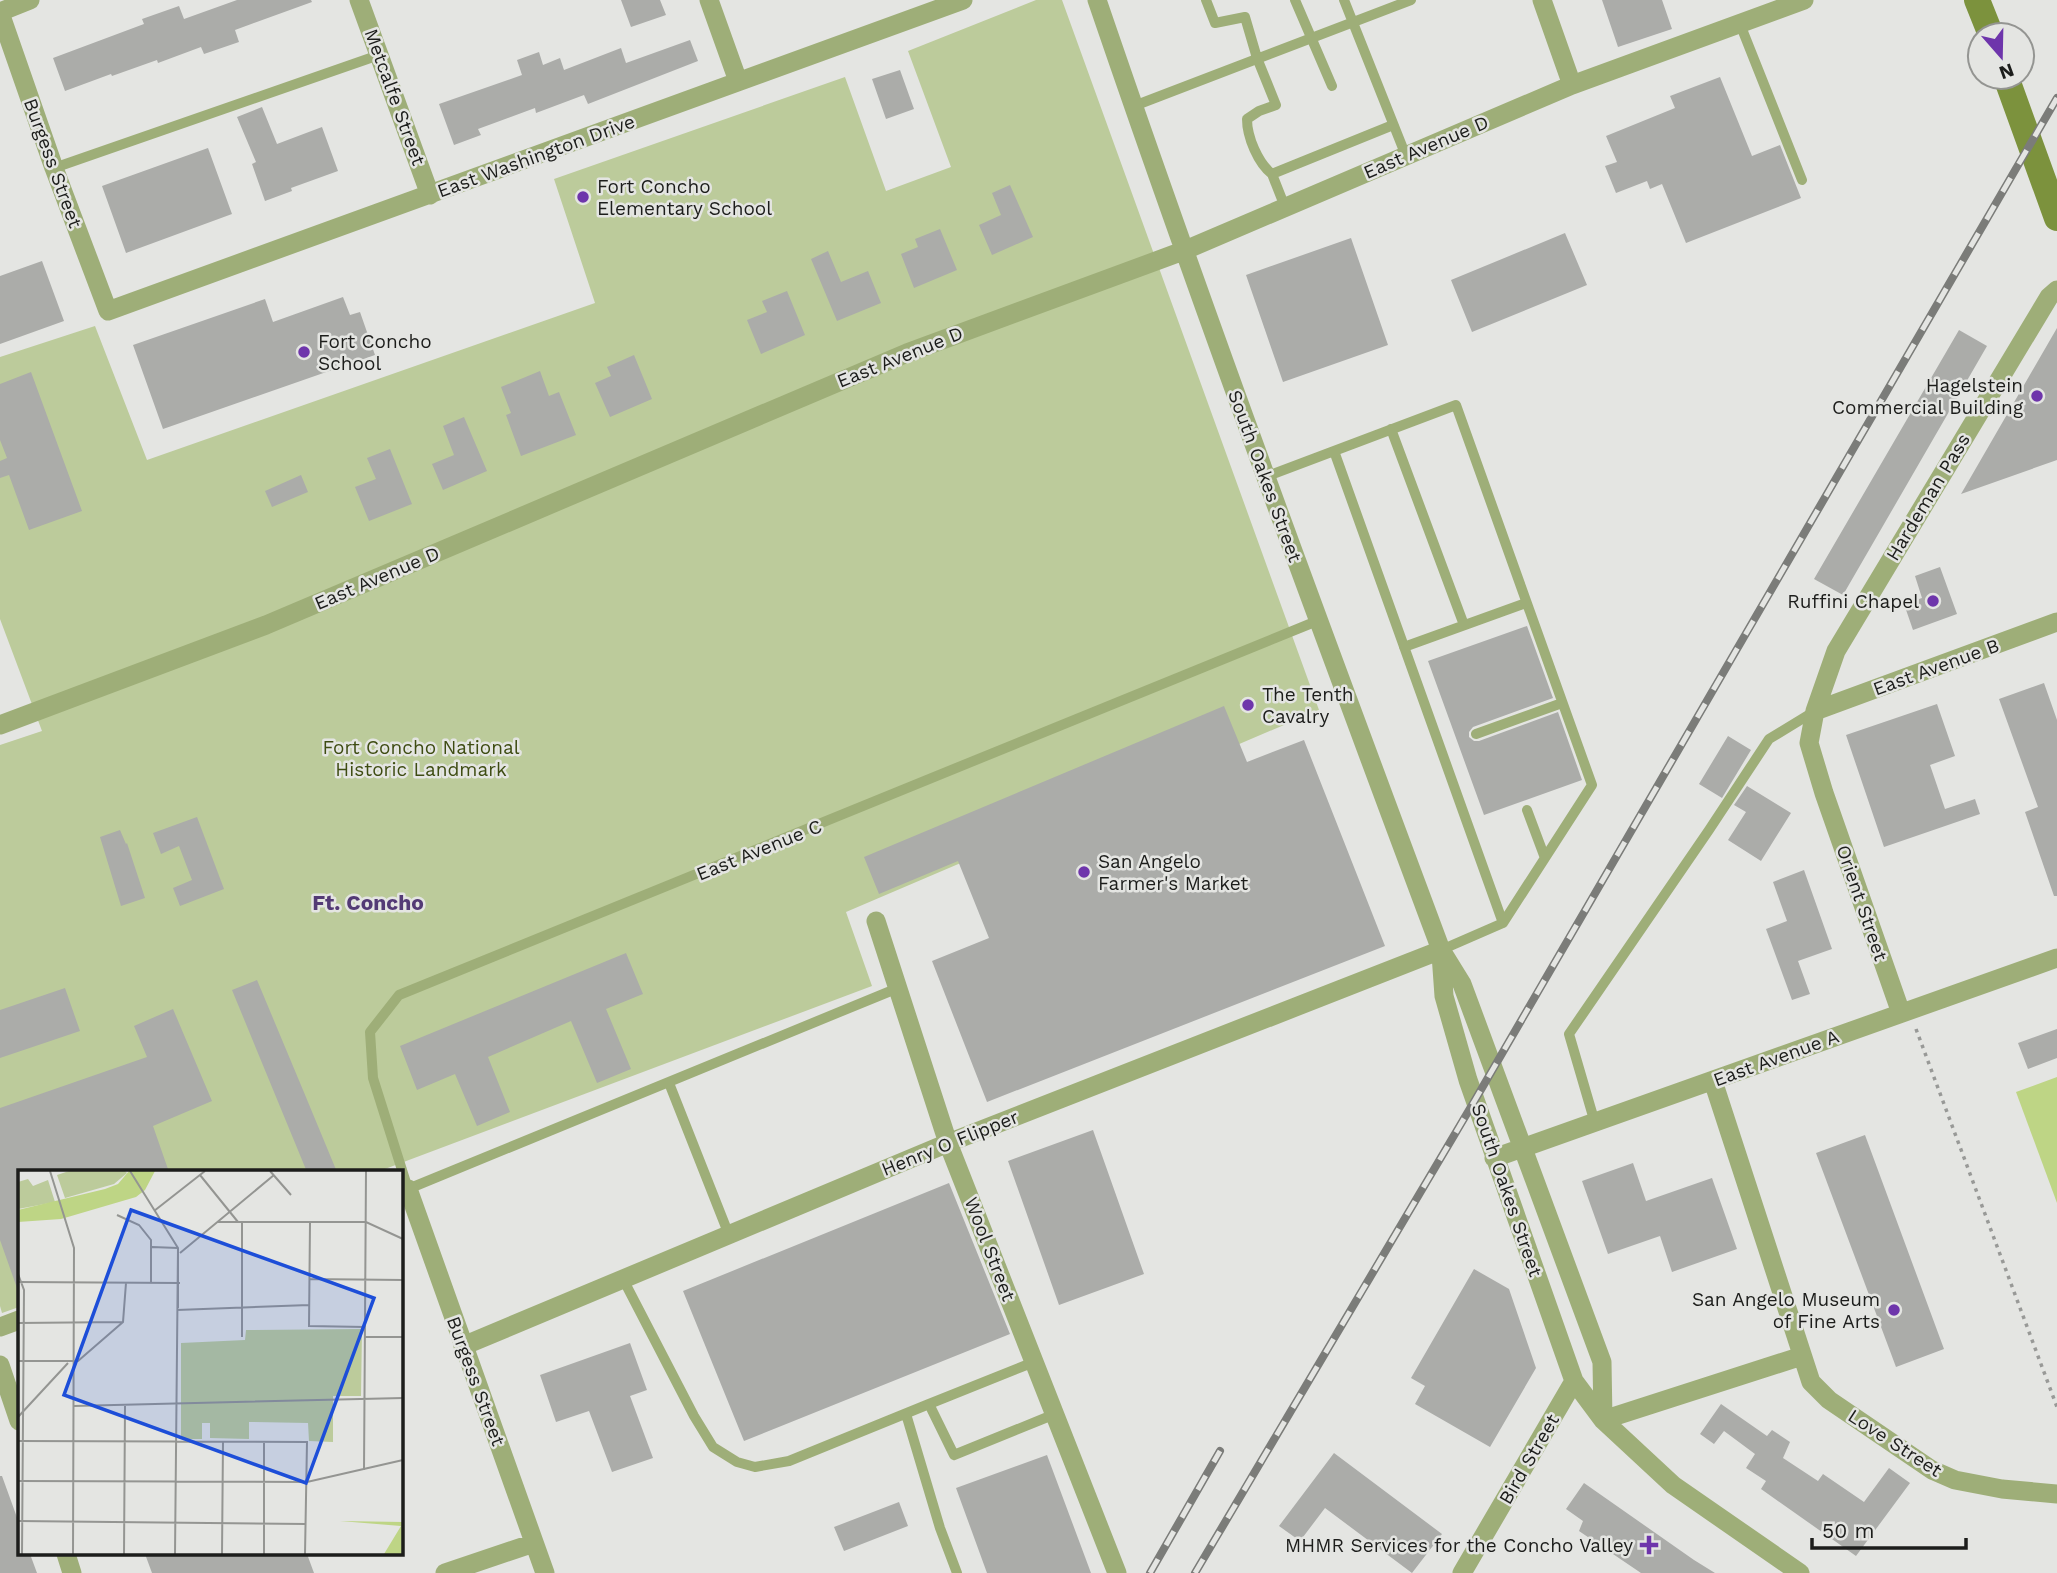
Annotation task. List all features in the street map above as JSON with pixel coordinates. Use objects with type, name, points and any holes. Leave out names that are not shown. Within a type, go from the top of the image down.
[{"type":"main road","points":[[1977,0],[1985,21]]},
{"type":"main road","points":[[2011,91],[2057,218]]},
{"type":"street","points":[[0,13],[30,0]]},
{"type":"street","name":"Metcalfe Street","points":[[359,0],[430,195]]},
{"type":"street","points":[[709,0],[738,81]]},
{"type":"street","name":"East Washington Drive","points":[[108,311],[963,0]]},
{"type":"street","name":"South Oakes Street","points":[[1097,0],[1183,251],[1317,621],[1441,950],[1462,984],[1602,1362],[1603,1420]]},
{"type":"street","points":[[1542,0],[1573,85]]},
{"type":"street","name":"East Avenue D","points":[[0,725],[266,625],[906,353],[1183,251],[1573,85],[1804,0]]},
{"type":"street","name":"Burgess Street","points":[[0,13],[108,311]]},
{"type":"street","name":"Hardeman Pass","points":[[1824,793],[1809,743],[1815,711],[1836,651],[2049,297],[2057,290]]},
{"type":"street","name":"East Avenue B","points":[[1815,711],[2057,622]]},
{"type":"street","name":"Orient Street","points":[[1824,793],[1905,1012]]},
{"type":"street","name":"Wool Street","points":[[876,921],[948,1143],[1117,1573]]},
{"type":"street","name":"South Oakes Street","points":[[1441,950],[1444,996],[1494,1158],[1574,1381],[1603,1420],[1673,1485],[1800,1573]]},
{"type":"street","name":"Henry O Flipper","points":[[463,1346],[948,1143],[1441,950]]},
{"type":"street","name":"East Avenue A","points":[[1494,1158],[2057,958]]},
{"type":"street","name":"Love Street","points":[[1713,1081],[1811,1382],[1829,1400],[1932,1470],[1967,1482],[2002,1489],[2057,1494]]},
{"type":"street","name":"Burgess Street","points":[[404,1188],[545,1573]]},
{"type":"street","points":[[0,1327],[18,1320]]},
{"type":"street","points":[[1603,1420],[1802,1356]]},
{"type":"street","points":[[0,1365],[18,1418]]},
{"type":"street","name":"Bird Street","points":[[1462,1573],[1574,1381]]},
{"type":"street","points":[[446,1573],[534,1543]]},
{"type":"street","points":[[67,1556],[72,1573]]},
{"type":"lane","points":[[1206,0],[1214,23],[1245,17],[1257,58],[1276,105],[1247,119],[1247,128],[1259,160],[1272,174],[1285,207]]},
{"type":"lane","points":[[1295,0],[1332,86]]},
{"type":"lane","points":[[1344,0],[1406,156]]},
{"type":"lane","points":[[1133,106],[1411,0]]},
{"type":"lane","points":[[1740,24],[1802,180]]},
{"type":"lane","points":[[54,168],[379,55]]},
{"type":"lane","points":[[1272,174],[1393,125]]},
{"type":"lane","points":[[1265,477],[1456,405],[1592,785],[1503,923],[1441,950]]},
{"type":"lane","points":[[1391,429],[1464,625]]},
{"type":"lane","points":[[1334,451],[1503,923]]},
{"type":"lane","points":[[1404,647],[1526,603]]},
{"type":"lane","name":"East Avenue C","points":[[399,1170],[373,1078],[370,1032],[399,996],[1317,621]]},
{"type":"lane","points":[[1476,734],[1562,703]]},
{"type":"lane","points":[[1595,1123],[1569,1034],[1769,739],[1815,711]]},
{"type":"lane","points":[[1527,810],[1545,858]]},
{"type":"lane","points":[[404,1188],[669,1083],[898,988]]},
{"type":"lane","points":[[669,1083],[729,1235]]},
{"type":"lane","points":[[623,1279],[713,1447],[737,1462],[755,1467],[789,1461],[1034,1362]]},
{"type":"lane","points":[[929,1404],[954,1455],[1055,1414]]},
{"type":"lane","points":[[906,1414],[940,1528],[957,1573]]},
{"type":"path","points":[[1905,1012],[2057,1407]]},
{"type":"green space","name":"Fort Concho National Historic Landmark","points":[[1036,0],[1062,0],[1319,710],[846,912],[872,986],[382,1170],[18,1170],[18,1307],[2,1313],[0,745],[42,731],[0,619],[0,357],[95,326],[147,460],[595,303],[554,179],[845,77],[886,191],[951,167],[908,51]]},
{"type":"shaded area","points":[[2057,1077],[2057,1203],[2016,1092]]},
{"type":"building","points":[[237,0],[312,2],[235,30],[239,42],[204,54],[201,47],[65,91],[53,58],[144,24],[142,19],[179,6],[184,19]]},
{"type":"building","points":[[621,0],[660,0],[666,15],[631,27]]},
{"type":"building","points":[[1602,0],[1662,0],[1672,29],[1618,47]]},
{"type":"building","points":[[690,40],[698,61],[588,104],[584,95],[536,113],[535,108],[478,129],[481,135],[454,145],[439,104],[522,75],[517,60],[539,52],[543,65],[560,58],[564,70],[621,48],[626,63]]},
{"type":"building","points":[[900,70],[914,109],[886,119],[872,79]]},
{"type":"building","points":[[1720,77],[1752,156],[1780,145],[1801,198],[1686,243],[1662,184],[1650,189],[1647,181],[1616,193],[1605,166],[1617,162],[1606,136],[1675,108],[1670,96]]},
{"type":"building","points":[[262,107],[277,144],[322,127],[338,171],[291,188],[292,191],[265,201],[252,164],[256,162],[237,117]]},
{"type":"building","points":[[208,148],[232,214],[126,253],[102,186]]},
{"type":"building","points":[[1010,185],[1033,237],[992,255],[979,225],[1001,215],[992,193]]},
{"type":"building","points":[[940,229],[957,270],[914,288],[901,254],[918,247],[915,239]]},
{"type":"building","points":[[1565,233],[1587,285],[1472,332],[1451,280]]},
{"type":"building","points":[[1351,238],[1388,345],[1283,382],[1246,275]]},
{"type":"building","points":[[828,251],[841,282],[868,271],[881,303],[837,321],[811,259]]},
{"type":"building","points":[[42,261],[64,321],[0,344],[0,276]]},
{"type":"building","points":[[787,291],[805,335],[761,354],[747,320],[767,312],[762,301]]},
{"type":"building","points":[[343,297],[350,315],[360,312],[375,355],[163,429],[133,345],[265,299],[273,322]]},
{"type":"building","name":"Hagelstein Commercial Building","points":[[2057,328],[2057,460],[1961,494]]},
{"type":"building","points":[[1959,330],[1987,346],[1843,595],[1814,579]]},
{"type":"building","points":[[634,355],[652,399],[610,417],[595,383],[611,376],[607,367]]},
{"type":"building","points":[[540,371],[549,396],[559,392],[576,435],[521,456],[506,415],[511,413],[501,387]]},
{"type":"building","points":[[31,372],[82,511],[29,530],[9,475],[0,478],[0,461],[7,458],[0,440],[0,384]]},
{"type":"building","points":[[464,417],[487,471],[443,490],[432,464],[454,455],[443,426]]},
{"type":"building","points":[[390,449],[412,504],[369,521],[355,487],[376,479],[367,458]]},
{"type":"building","points":[[301,475],[308,492],[272,507],[265,491]]},
{"type":"building","name":"Ruffini Chapel","points":[[1940,567],[1957,614],[1913,630],[1904,604],[1922,598],[1915,576]]},
{"type":"building","points":[[1527,626],[1553,698],[1473,727],[1469,737],[1479,741],[1558,712],[1582,780],[1484,815],[1428,661]]},
{"type":"building","points":[[2044,683],[2057,720],[2057,896],[2054,896],[2025,812],[2038,807],[1999,699]]},
{"type":"building","points":[[1937,704],[1955,756],[1930,765],[1945,809],[1975,799],[1980,814],[1884,847],[1846,735]]},
{"type":"building","points":[[1224,706],[1247,762],[1304,740],[1385,946],[987,1102],[932,961],[989,938],[958,861],[879,894],[864,857]]},
{"type":"building","points":[[1728,736],[1751,750],[1722,798],[1699,784]]},
{"type":"building","points":[[1747,786],[1791,813],[1761,861],[1728,840],[1746,812],[1734,805]]},
{"type":"building","points":[[197,817],[224,889],[180,906],[173,888],[192,880],[179,846],[161,854],[153,833]]},
{"type":"building","points":[[120,830],[145,898],[121,906],[100,837]]},
{"type":"building","points":[[1804,870],[1832,949],[1798,961],[1810,994],[1792,1000],[1766,929],[1787,921],[1773,882]]},
{"type":"building","points":[[626,953],[643,994],[606,1009],[631,1069],[597,1083],[571,1021],[488,1057],[510,1112],[477,1126],[455,1074],[417,1090],[400,1046]]},
{"type":"building","points":[[257,980],[336,1170],[306,1170],[232,990]]},
{"type":"building","points":[[65,988],[80,1031],[0,1058],[0,1010]]},
{"type":"building","points":[[173,1009],[212,1101],[153,1126],[168,1170],[18,1170],[17,1288],[0,1240],[0,1108],[147,1057],[134,1026]]},
{"type":"building","points":[[2057,1029],[2057,1058],[2028,1069],[2018,1043]]},
{"type":"building","points":[[1093,1130],[1144,1274],[1059,1305],[1008,1161]]},
{"type":"building","points":[[1865,1135],[1944,1349],[1896,1367],[1816,1153]]},
{"type":"building","points":[[1633,1163],[1646,1201],[1712,1178],[1737,1249],[1672,1272],[1660,1236],[1608,1254],[1582,1181]]},
{"type":"building","points":[[949,1183],[1010,1334],[744,1441],[683,1291]]},
{"type":"building","points":[[1474,1269],[1509,1289],[1536,1368],[1490,1447],[1415,1404],[1425,1386],[1411,1378]]},
{"type":"building","points":[[630,1343],[647,1390],[630,1396],[653,1458],[612,1472],[589,1411],[556,1422],[540,1375]]},
{"type":"building","points":[[1721,1404],[1767,1436],[1772,1430],[1790,1442],[1783,1458],[1818,1481],[1823,1474],[1864,1502],[1889,1468],[1910,1483],[1856,1556],[1761,1489],[1766,1481],[1746,1468],[1755,1454],[1724,1431],[1714,1444],[1700,1434]]},
{"type":"building","points":[[1334,1453],[1442,1534],[1412,1573],[1325,1508],[1300,1541],[1279,1526]]},
{"type":"building","points":[[1047,1455],[1091,1573],[987,1573],[956,1488]]},
{"type":"building","points":[[2,1476],[18,1520],[18,1556],[31,1556],[37,1573],[0,1573]]},
{"type":"building","points":[[1584,1483],[1715,1573],[1641,1573],[1579,1531],[1583,1521],[1566,1509]]},
{"type":"building","points":[[899,1502],[908,1526],[844,1551],[834,1527]]},
{"type":"building","points":[[146,1556],[308,1556],[314,1573],[152,1573]]},
{"type":"railway","points":[[1195,1573],[1475,1100],[2057,98]]},
{"type":"railway","points":[[1150,1573],[1220,1451]]},
{"type":"place","name":"Fort Concho Elementary School","points":[[583,197]]},
{"type":"place","name":"Fort Concho School","points":[[304,352]]},
{"type":"place","name":"Hagelstein Commercial Building","points":[[2037,396]]},
{"type":"place","name":"Ruffini Chapel","points":[[1933,601]]},
{"type":"place","name":"The Tenth Cavalry","points":[[1248,705]]},
{"type":"place","name":"San Angelo Farmer's Market","points":[[1084,872]]},
{"type":"place","name":"San Angelo Museum of Fine Arts","points":[[1894,1310]]},
{"type":"place","name":"MHMR Services for the Concho Valley","points":[[1649,1545]]},
{"type":"district","name":"Ft. Concho","points":[[368,902]]}]
